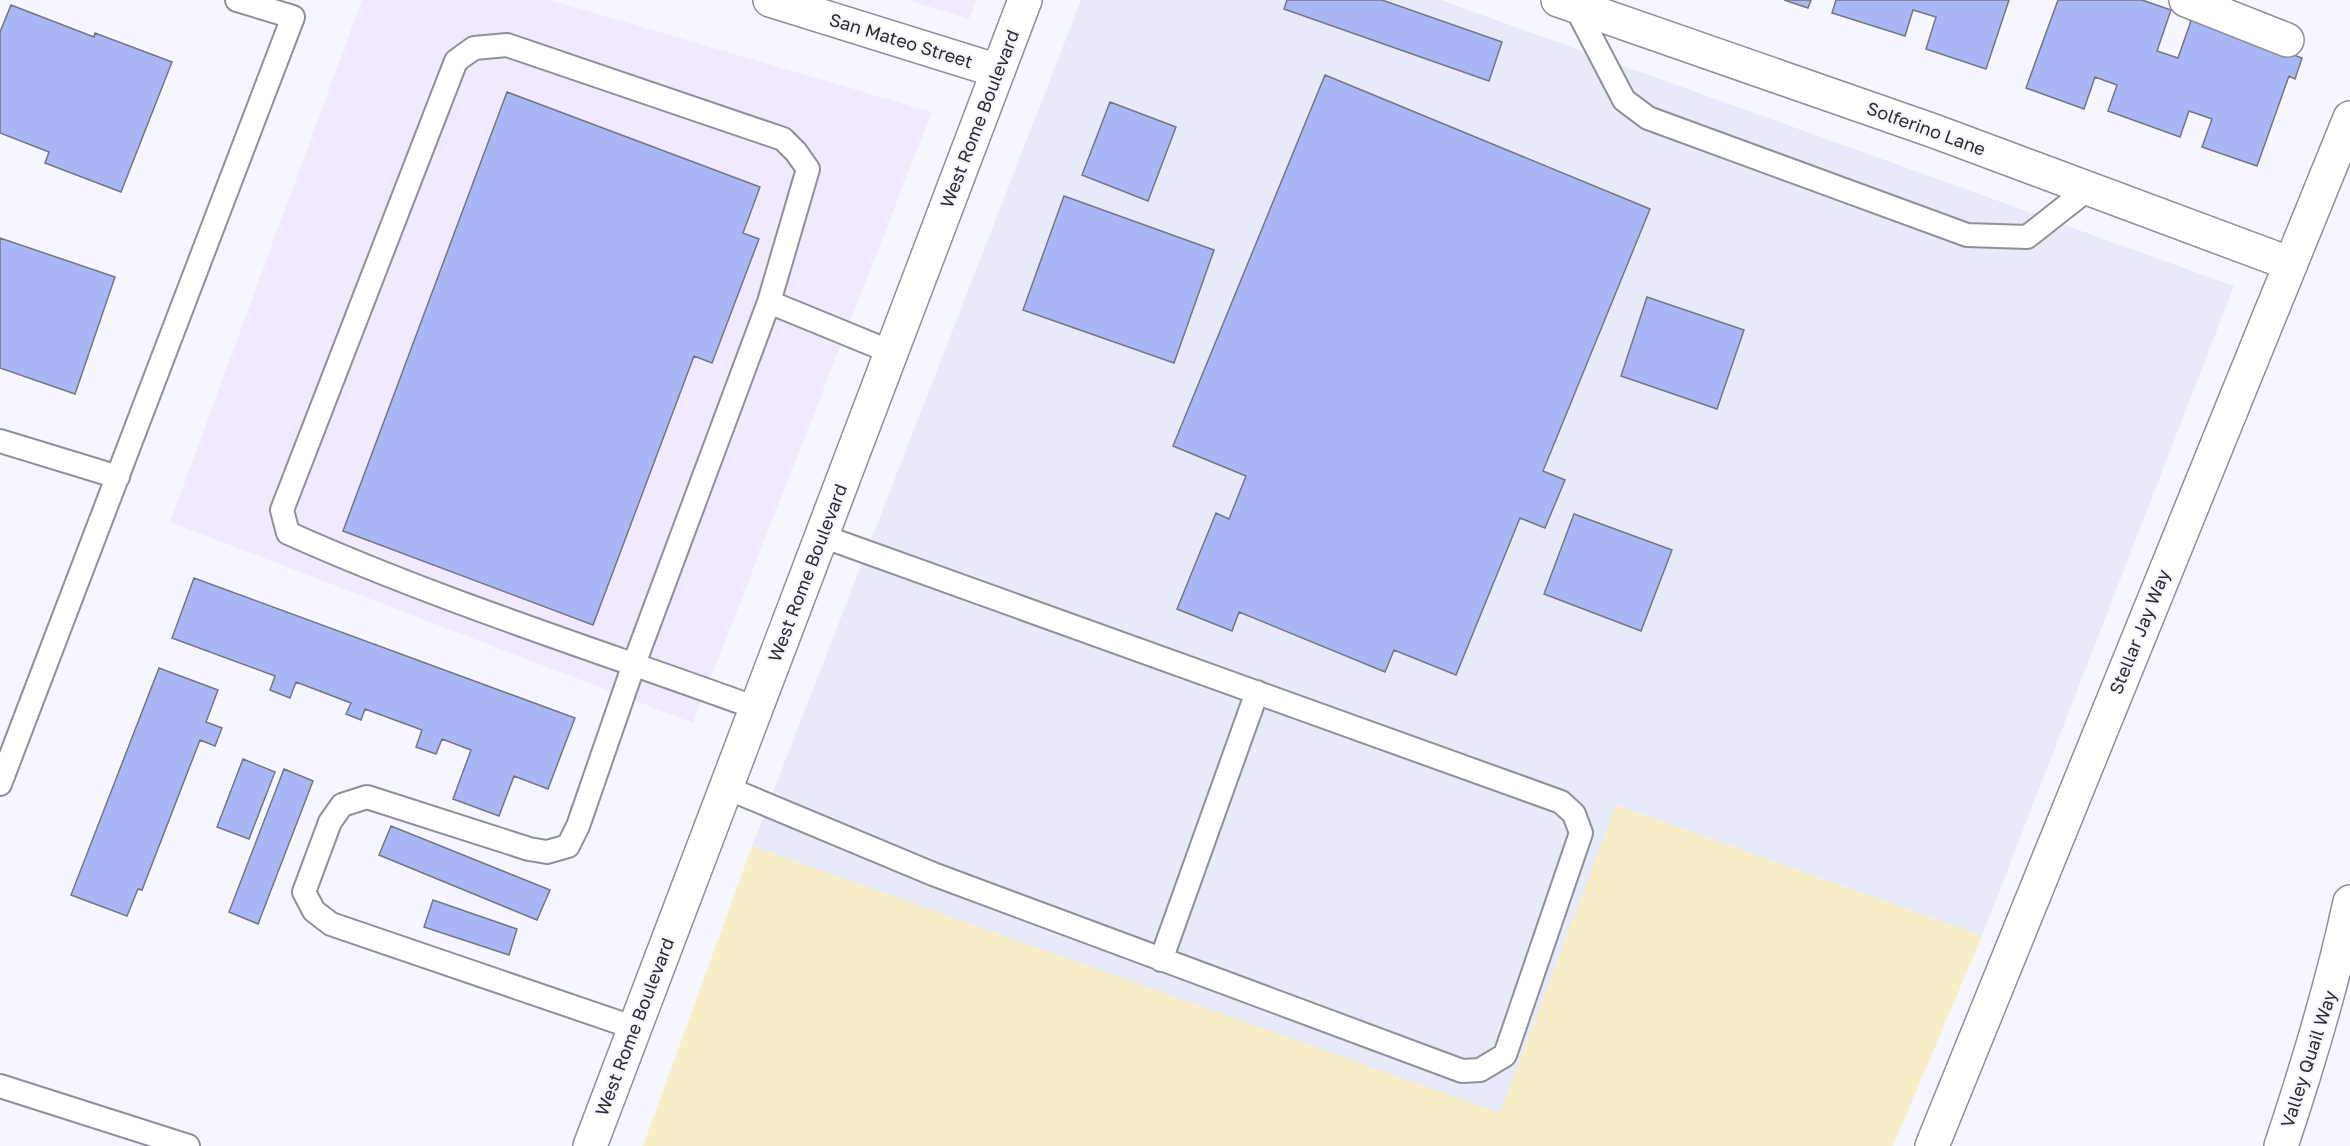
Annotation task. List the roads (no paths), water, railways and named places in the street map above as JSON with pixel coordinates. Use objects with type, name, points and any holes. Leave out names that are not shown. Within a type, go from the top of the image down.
[{"type":"street","name":"San Mateo Street","points":[[770,0],[998,71]]},
{"type":"street","name":"West Rome Boulevard","points":[[591,1146],[1025,0]]},
{"type":"street","points":[[2186,0],[2287,40]]},
{"type":"street","name":"Solferino Lane","points":[[1567,3],[1934,131],[2291,264]]},
{"type":"street","name":"Stellar Jay Way","points":[[1932,1146],[2350,118]]},
{"type":"street","name":"Valley Quail Way","points":[[2281,1146],[2316,1044],[2334,979],[2350,902]]},
{"type":"lane","points":[[0,784],[293,17],[237,0]]},
{"type":"lane","points":[[1567,3],[1624,100],[1648,117],[1967,235],[2027,237],[2088,189]]},
{"type":"lane","points":[[635,1028],[331,924],[314,911],[304,892],[330,822],[342,805],[367,797],[529,849],[547,852],[568,846],[578,826],[634,664],[769,302],[808,169],[783,139],[507,45],[474,48],[456,61],[282,510],[288,533],[360,565],[634,664],[756,708]]},
{"type":"lane","points":[[769,302],[891,352]]},
{"type":"lane","points":[[0,441],[118,477]]},
{"type":"lane","points":[[727,788],[933,873],[1462,1071],[1480,1070],[1505,1055],[1581,832],[1574,814],[1561,802],[822,536]]},
{"type":"lane","points":[[1161,960],[1257,692]]},
{"type":"lane","points":[[0,1086],[188,1146]]}]
